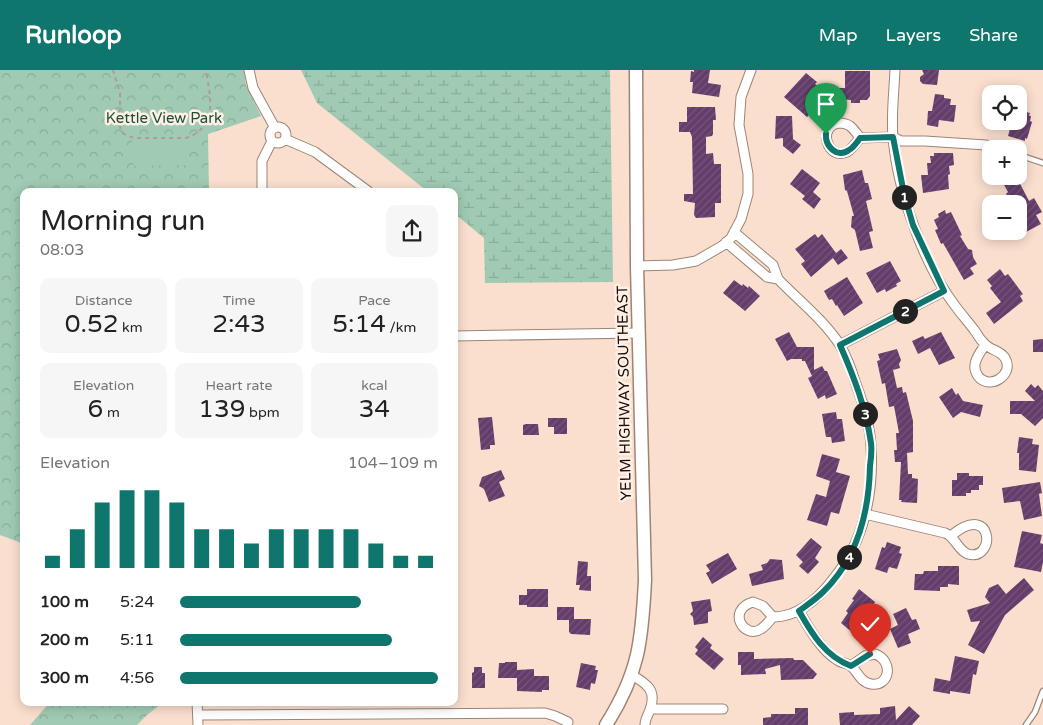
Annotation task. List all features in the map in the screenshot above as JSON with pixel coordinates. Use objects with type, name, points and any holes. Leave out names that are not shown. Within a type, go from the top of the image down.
[{"type":"main road","name":"YELM HIGHWAY SOUTHEAST","points":[[606,725],[632,675],[639,652],[643,624],[645,580],[637,266],[636,70]]},
{"type":"street","points":[[249,70],[253,88],[275,128]]},
{"type":"street","points":[[637,266],[673,265],[696,261],[726,242],[734,232],[741,219],[748,194],[748,174],[739,125],[741,97],[751,70]]},
{"type":"street","points":[[894,70],[893,137],[902,187],[913,225],[944,291],[985,345]]},
{"type":"street","points":[[278,127],[284,130],[285,139],[280,143],[274,143],[269,135],[272,130],[278,127]]},
{"type":"street","points":[[860,138],[893,137],[901,141],[924,140],[982,146]]},
{"type":"street","points":[[285,139],[315,152],[364,188]]},
{"type":"street","points":[[262,188],[262,161],[272,141]]},
{"type":"street","points":[[734,232],[773,265],[778,279],[822,323],[840,345],[863,404],[871,445],[870,481],[865,514],[854,549],[842,569],[824,591],[799,611],[790,615],[773,617]]},
{"type":"street","points":[[726,242],[767,276],[778,279]]},
{"type":"street","points":[[840,345],[944,291]]},
{"type":"street","points":[[458,336],[639,333]]},
{"type":"street","points":[[865,514],[952,535]]},
{"type":"street","points":[[799,611],[810,630],[825,649],[838,660],[851,666]]},
{"type":"street","points":[[632,675],[647,684],[651,690],[652,699],[645,725]]},
{"type":"street","points":[[197,706],[198,725]]},
{"type":"street","points":[[650,709],[723,709]]},
{"type":"street","points":[[198,715],[545,713],[568,722]]},
{"type":"lane","points":[[1027,158],[1043,163]]},
{"type":"lane","points":[[1026,725],[1035,712],[1043,692]]},
{"type":"path","points":[[113,70],[120,92],[120,127],[128,137],[136,138],[186,138],[201,130],[210,112],[206,70]]},
{"type":"green space","name":"Kettle View Park","points":[[0,70],[244,70],[246,85],[261,116],[208,134],[209,188],[20,188],[20,542],[0,535]]},
{"type":"green space","points":[[301,70],[610,70],[613,282],[485,283],[484,238],[458,216],[458,188],[423,188],[317,103]]},
{"type":"green space","points":[[186,139],[186,165],[133,166],[132,140]]},
{"type":"green space","points":[[47,706],[159,706],[137,725],[30,725]]},
{"type":"building","points":[[694,70],[710,70],[708,83],[721,85],[719,97],[692,93],[693,82],[690,82],[691,71],[694,72]]},
{"type":"building","points":[[922,70],[939,70],[937,85],[923,84],[920,81],[920,77],[924,74]]},
{"type":"building","points":[[845,71],[870,71],[870,96],[867,100],[860,100],[860,103],[851,103],[851,100],[838,99],[838,88],[845,88]]},
{"type":"building","points":[[806,73],[817,82],[815,84],[820,88],[820,92],[814,100],[819,104],[807,117],[784,97]]},
{"type":"building","points":[[935,94],[944,95],[944,98],[951,99],[950,105],[956,105],[954,122],[939,120],[938,127],[927,125],[928,111],[932,111]]},
{"type":"building","points":[[687,107],[715,107],[716,120],[713,120],[712,136],[706,137],[706,154],[713,153],[714,164],[721,164],[721,203],[715,203],[715,217],[696,218],[694,215],[695,203],[684,201],[684,194],[693,194],[692,137],[690,132],[679,132],[679,122],[687,122]]},
{"type":"building","points":[[1027,112],[1030,113],[1030,121],[1032,122],[1027,139],[1022,140],[1008,136],[1010,130],[1027,130]]},
{"type":"building","points":[[776,116],[792,116],[793,139],[801,145],[793,154],[783,146],[783,138],[775,139]]},
{"type":"building","points":[[934,153],[953,153],[954,165],[949,166],[950,174],[948,175],[949,189],[923,193],[921,175],[928,175],[927,163],[931,163],[930,156],[934,156]]},
{"type":"building","points":[[802,169],[820,183],[813,192],[821,199],[814,209],[802,199],[805,196],[790,184]]},
{"type":"building","points":[[862,170],[872,199],[866,201],[873,231],[869,232],[873,248],[860,251],[855,230],[851,227],[852,216],[854,216],[847,191],[845,190],[843,175]]},
{"type":"building","points":[[1004,185],[1021,185],[1026,195],[1006,195],[1008,192]]},
{"type":"building","points":[[1027,197],[1029,201],[1034,198],[1042,212],[1036,215],[1041,224],[1027,231]]},
{"type":"building","points":[[945,210],[946,214],[951,212],[962,235],[960,236],[968,249],[972,250],[977,264],[970,268],[974,274],[964,280],[943,243],[941,244],[935,230],[938,229],[934,220],[939,217],[938,214]]},
{"type":"building","points":[[815,234],[818,238],[822,234],[836,253],[841,249],[848,258],[838,265],[833,258],[811,277],[801,264],[805,261],[795,249]]},
{"type":"building","points":[[890,261],[901,281],[896,284],[897,286],[886,292],[885,289],[877,293],[866,273]]},
{"type":"building","points":[[1000,269],[1005,276],[1008,274],[1023,294],[1020,296],[1023,301],[994,324],[986,313],[1001,302],[990,288],[992,286],[987,280]]},
{"type":"building","points":[[847,277],[863,303],[844,316],[832,299],[829,300],[824,291]]},
{"type":"building","points":[[734,280],[742,286],[743,284],[748,288],[749,286],[760,296],[745,311],[723,293]]},
{"type":"building","points":[[789,332],[797,347],[814,347],[814,370],[822,366],[827,371],[837,394],[826,399],[825,395],[818,399],[808,378],[812,376],[805,361],[802,361],[802,359],[791,359],[787,361],[775,339]]},
{"type":"building","points":[[941,332],[955,358],[939,365],[930,348],[918,354],[912,341],[923,336],[925,339]]},
{"type":"building","points":[[1043,339],[1043,352],[1033,352],[1033,340]]},
{"type":"building","points":[[897,349],[901,360],[900,368],[893,370],[897,388],[902,387],[903,393],[906,392],[913,421],[913,452],[907,453],[908,474],[912,474],[912,478],[918,479],[917,503],[901,502],[902,500],[899,500],[901,462],[895,462],[894,450],[897,450],[896,433],[899,433],[894,406],[889,407],[885,383],[882,384],[877,361],[880,360],[878,354]]},
{"type":"building","points":[[1031,384],[1035,388],[1038,385],[1043,391],[1043,418],[1035,426],[1021,414],[1010,414],[1010,401],[1035,401],[1025,391]]},
{"type":"building","points":[[952,388],[963,401],[983,405],[980,417],[961,412],[953,418],[939,397]]},
{"type":"building","points":[[836,412],[837,419],[842,419],[845,441],[832,443],[831,437],[826,437],[822,414]]},
{"type":"building","points":[[492,417],[495,445],[490,445],[490,449],[481,450],[478,418]]},
{"type":"building","points":[[548,418],[567,418],[567,434],[554,434],[554,427],[548,427]]},
{"type":"building","points":[[538,424],[539,435],[523,435],[523,425]]},
{"type":"building","points":[[1019,437],[1033,439],[1032,444],[1039,445],[1036,472],[1019,470],[1019,453],[1017,453]]},
{"type":"building","points":[[822,454],[840,459],[836,472],[850,476],[839,514],[831,512],[827,526],[807,520],[816,494],[826,497],[830,481],[816,476]]},
{"type":"building","points":[[501,470],[505,479],[499,482],[505,496],[489,502],[484,489],[479,486],[482,477]]},
{"type":"building","points":[[957,473],[969,473],[969,476],[983,476],[983,485],[979,485],[979,490],[971,490],[971,493],[966,493],[966,496],[952,496],[952,480],[957,480]]},
{"type":"building","points":[[1040,482],[1042,493],[1039,494],[1042,516],[1024,520],[1020,501],[1004,503],[1002,488]]},
{"type":"building","points":[[1022,531],[1042,535],[1040,543],[1043,544],[1041,572],[1014,567]]},
{"type":"building","points":[[811,538],[822,547],[815,558],[819,562],[808,574],[799,566],[803,562],[796,555]]},
{"type":"building","points":[[887,542],[901,547],[899,553],[902,554],[897,569],[889,567],[887,573],[875,569],[882,547],[885,548]]},
{"type":"building","points":[[728,553],[737,569],[712,584],[706,573],[710,571],[706,565]]},
{"type":"building","points":[[770,559],[782,560],[784,579],[752,586],[749,574],[763,570],[761,565],[767,563]]},
{"type":"building","points":[[578,561],[588,562],[587,576],[591,576],[591,591],[579,590],[580,585],[576,585]]},
{"type":"building","points":[[938,566],[959,566],[959,585],[948,584],[948,587],[940,587],[940,591],[914,590],[915,574],[923,574],[924,571],[938,571]]},
{"type":"building","points":[[1024,578],[1034,590],[1005,615],[984,654],[968,645],[980,621],[971,622],[967,610],[990,603],[985,597],[989,588],[998,584],[1006,594]]},
{"type":"building","points":[[527,589],[548,589],[548,607],[519,605],[519,595],[527,595]]},
{"type":"building","points":[[859,589],[875,602],[853,633],[841,623],[848,613],[846,611],[854,600],[852,599]]},
{"type":"building","points":[[710,599],[712,611],[708,612],[708,623],[694,625],[693,617],[690,614],[693,611],[691,602]]},
{"type":"building","points":[[557,607],[574,607],[574,619],[591,619],[590,635],[571,634],[569,632],[569,620],[557,620]]},
{"type":"building","points":[[906,608],[912,620],[916,619],[920,629],[908,634],[911,643],[898,648],[890,629],[898,625],[893,614]]},
{"type":"building","points":[[703,637],[712,645],[710,648],[724,659],[714,670],[695,654],[698,650],[695,647]]},
{"type":"building","points":[[738,652],[754,652],[754,659],[793,658],[794,660],[803,660],[817,674],[813,679],[781,680],[780,665],[765,669],[766,674],[741,675],[741,665],[738,665]]},
{"type":"building","points":[[955,656],[979,661],[976,675],[973,674],[970,694],[950,691],[950,694],[933,691],[935,678],[950,681]]},
{"type":"building","points":[[517,662],[517,670],[534,669],[534,676],[549,676],[549,690],[542,690],[542,692],[517,691],[517,678],[498,678],[499,663]]},
{"type":"building","points":[[581,663],[596,666],[595,670],[598,670],[595,684],[591,683],[590,690],[576,687]]},
{"type":"building","points":[[474,667],[482,667],[482,673],[485,673],[485,688],[472,688]]},
{"type":"building","points":[[895,706],[896,720],[909,706],[920,716],[912,725],[840,725],[839,713],[854,712],[854,715],[880,714],[880,708]]},
{"type":"building","points":[[795,708],[808,708],[808,725],[763,725],[763,718],[771,717],[771,714],[795,714]]},
{"type":"route","points":[[826,134],[829,148],[838,153],[847,152],[860,138],[893,137],[897,164],[913,225],[944,291],[840,345],[863,404],[871,445],[867,505],[854,549],[842,569],[824,591],[799,611],[810,630],[825,649],[838,660],[851,666],[870,654]]}]
